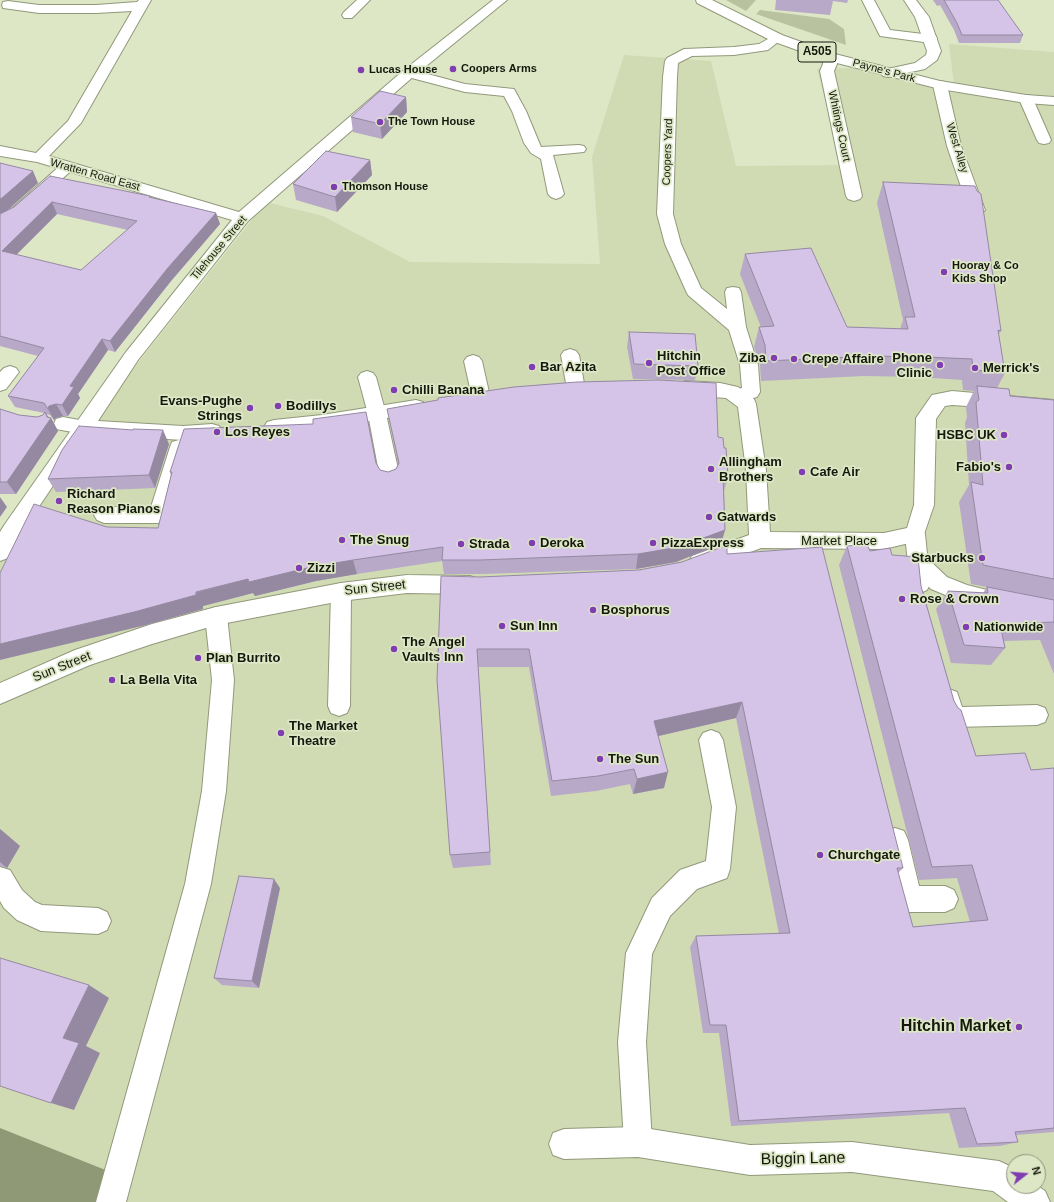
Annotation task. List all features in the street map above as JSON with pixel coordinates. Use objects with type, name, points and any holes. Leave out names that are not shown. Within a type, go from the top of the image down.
[{"type":"street","name":"Tilehouse Street","points":[[0,552],[12,530],[132,356],[242,218],[409,73],[501,0]]},
{"type":"street","name":"Payne's Park","points":[[702,0],[777,38],[830,56],[888,73],[940,85],[1026,99],[1054,101]]},
{"type":"street","points":[[888,73],[920,66],[928,62],[934,51],[922,16],[910,0]]},
{"type":"street","points":[[8,5],[39,9],[89,9],[143,3]]},
{"type":"street","name":"Wratten Road East","points":[[143,3],[74,123],[39,158],[242,218]]},
{"type":"street","name":"Whitings Court","points":[[830,56],[830,64],[827,71],[854,196]]},
{"type":"street","points":[[0,152],[39,158]]},
{"type":"street","points":[[670,388],[720,390],[732,392],[743,400],[756,470],[760,540],[684,568]]},
{"type":"street","points":[[915,534],[924,504],[926,418],[939,400],[952,398],[1011,402],[1054,407]]},
{"type":"street","points":[[255,430],[322,422],[436,404]]},
{"type":"street","points":[[83,427],[183,433],[231,430]]},
{"type":"street","name":"Market Place","points":[[760,540],[884,541],[915,534]]},
{"type":"street","points":[[820,541],[826,564]]},
{"type":"street","points":[[918,564],[939,583],[965,594],[1010,603]]},
{"type":"street","name":"Sun Street","points":[[0,694],[83,657],[152,634],[216,616],[341,592],[407,584],[489,585]]},
{"type":"street","points":[[890,823],[909,899],[945,899]]},
{"type":"street","name":"Biggin Lane","points":[[564,1144],[638,1142],[750,1160],[852,1157],[999,1176],[1034,1202]]},
{"type":"lane","points":[[348,15],[364,0]]},
{"type":"lane","points":[[868,0],[885,33],[931,39]]},
{"type":"lane","name":"Coopers Yard","points":[[737,328],[694,291],[673,244],[665,214],[670,77],[672,61],[689,52],[734,51],[762,47],[777,38]]},
{"type":"lane","points":[[409,73],[465,88],[509,92],[519,111],[531,143],[536,150],[544,154],[548,159],[556,194]]},
{"type":"lane","name":"West Alley","points":[[940,85],[954,146],[977,210]]},
{"type":"lane","points":[[1026,99],[1044,140]]},
{"type":"lane","points":[[540,152],[579,149]]},
{"type":"lane","points":[[4,219],[67,167]]},
{"type":"lane","points":[[733,292],[737,328],[748,365],[751,392],[743,400]]},
{"type":"lane","points":[[570,355],[576,389]]},
{"type":"lane","points":[[473,361],[481,397]]},
{"type":"lane","points":[[366,377],[377,414],[390,478]]},
{"type":"lane","points":[[63,424],[83,427]]},
{"type":"lane","points":[[104,514],[158,514],[183,433]]},
{"type":"lane","points":[[915,534],[922,604]]},
{"type":"lane","points":[[339,706],[341,592]]},
{"type":"lane","points":[[111,1202],[198,884],[214,790],[223,680],[216,616]]},
{"type":"lane","points":[[944,680],[954,717],[1037,715]]},
{"type":"lane","points":[[638,1142],[632,1042],[639,952],[661,907],[689,879],[718,869],[724,807],[711,740]]},
{"type":"lane","points":[[1,879],[12,899],[26,911],[41,918],[98,921]]},
{"type":"shaded area","points":[[726,0],[756,0],[746,11]]},
{"type":"shaded area","points":[[760,10],[829,19],[844,29],[846,45],[756,14]]},
{"type":"shaded area","points":[[949,44],[1054,52],[1054,1202],[0,1202],[0,548],[117,389],[266,202],[323,216],[410,262],[600,264],[592,157],[624,55],[711,61],[736,166],[842,165],[817,69],[853,68],[955,93]]},
{"type":"building","points":[[944,0],[998,0],[1023,35],[962,35]]},
{"type":"building","points":[[380,91],[406,97],[380,124],[351,117]]},
{"type":"building","points":[[326,151],[370,160],[335,197],[293,184]]},
{"type":"building","points":[[0,163],[33,171],[0,199]]},
{"type":"building","points":[[50,176],[150,196],[149,197],[216,213],[167,269],[110,341],[102,339],[70,386],[74,387],[62,405],[56,404],[49,406],[48,409],[44,403],[8,396],[44,348],[0,336],[0,214],[14,207]],"holes":[[[52,202],[137,221],[81,270],[2,251]]]},
{"type":"building","points":[[883,182],[975,186],[977,191],[981,194],[1001,331],[998,330],[1005,373],[973,370],[972,359],[872,356],[766,361],[765,345],[759,327],[774,326],[745,254],[811,248],[847,327],[908,329],[905,317],[915,317]]},
{"type":"building","points":[[629,332],[695,334],[698,366],[634,364]]},
{"type":"building","points":[[658,380],[716,383],[718,437],[723,438],[724,448],[726,448],[728,477],[723,477],[725,530],[679,547],[638,554],[442,560],[443,547],[353,560],[311,567],[249,582],[248,579],[196,592],[196,595],[134,612],[0,644],[0,573],[34,504],[107,527],[158,528],[172,472],[170,472],[184,429],[313,424],[313,419],[366,412],[376,463],[380,470],[388,472],[396,469],[399,463],[387,409],[438,400],[438,398],[514,387],[577,382]]},
{"type":"building","points":[[977,386],[1009,389],[1010,396],[1054,400],[1054,579],[983,565],[971,482],[983,485],[976,402],[979,400]]},
{"type":"building","points":[[0,409],[19,415],[37,417],[43,415],[45,412],[47,417],[51,418],[7,482],[0,482]]},
{"type":"building","points":[[79,426],[133,430],[163,430],[149,475],[48,479],[62,450]]},
{"type":"building","points":[[867,544],[870,551],[890,548],[892,555],[918,557],[921,586],[954,701],[961,710],[976,756],[1025,753],[1031,770],[1054,768],[1054,1128],[1015,1132],[1018,1142],[977,1144],[965,1108],[739,1121],[726,1025],[710,1025],[696,936],[790,933],[742,702],[654,721],[668,772],[637,779],[634,769],[598,776],[552,781],[529,649],[477,649],[490,852],[450,855],[437,680],[441,576],[480,577],[639,570],[682,562],[727,545],[727,554],[822,547],[903,868],[897,868],[913,927],[988,920],[972,865],[932,867],[847,546]]},
{"type":"building","points":[[987,587],[1054,600],[1054,622],[1000,624],[1005,648],[964,645],[948,591],[988,593]]},
{"type":"building","points":[[239,876],[274,879],[252,981],[214,978]]},
{"type":"building","points":[[0,958],[89,985],[63,1038],[79,1043],[51,1103],[0,1086]]},
{"type":"waterway","points":[[0,1171],[77,1202]]},
{"type":"place","name":"Coopers Arms","points":[[453,69]]},
{"type":"place","name":"Lucas House","points":[[361,70]]},
{"type":"place","name":"The Town House","points":[[380,122]]},
{"type":"place","name":"Thomson House","points":[[334,187]]},
{"type":"place","name":"Hooray & Co Kids Shop","points":[[944,272]]},
{"type":"place","name":"Ziba","points":[[774,358]]},
{"type":"place","name":"Crepe Affaire","points":[[794,359]]},
{"type":"place","name":"Hitchin Post Office","points":[[649,363]]},
{"type":"place","name":"Phone Clinic","points":[[940,365]]},
{"type":"place","name":"Bar Azita","points":[[532,367]]},
{"type":"place","name":"Merrick's","points":[[975,368]]},
{"type":"place","name":"Chilli Banana","points":[[394,390]]},
{"type":"place","name":"Bodillys","points":[[278,406]]},
{"type":"place","name":"Evans-Pughe Strings","points":[[250,408]]},
{"type":"place","name":"Los Reyes","points":[[217,432]]},
{"type":"place","name":"HSBC UK","points":[[1004,435]]},
{"type":"place","name":"Fabio's","points":[[1009,467]]},
{"type":"place","name":"Allingham Brothers","points":[[711,469]]},
{"type":"place","name":"Cafe Air","points":[[802,472]]},
{"type":"place","name":"Richard Reason Pianos","points":[[59,501]]},
{"type":"place","name":"Gatwards","points":[[709,517]]},
{"type":"place","name":"The Snug","points":[[342,540]]},
{"type":"place","name":"Deroka","points":[[532,543]]},
{"type":"place","name":"PizzaExpress","points":[[653,543]]},
{"type":"place","name":"Strada","points":[[461,544]]},
{"type":"place","name":"Starbucks","points":[[982,558]]},
{"type":"place","name":"Zizzi","points":[[299,568]]},
{"type":"place","name":"Rose & Crown","points":[[902,599]]},
{"type":"place","name":"Bosphorus","points":[[593,610]]},
{"type":"place","name":"Sun Inn","points":[[502,626]]},
{"type":"place","name":"Nationwide","points":[[966,627]]},
{"type":"place","name":"The Angel Vaults Inn","points":[[394,649]]},
{"type":"place","name":"Plan Burrito","points":[[198,658]]},
{"type":"place","name":"La Bella Vita","points":[[112,680]]},
{"type":"place","name":"The Market Theatre","points":[[281,733]]},
{"type":"place","name":"The Sun","points":[[600,759]]},
{"type":"place","name":"Churchgate","points":[[820,855]]},
{"type":"place","name":"Hitchin Market","points":[[1019,1027]]}]
